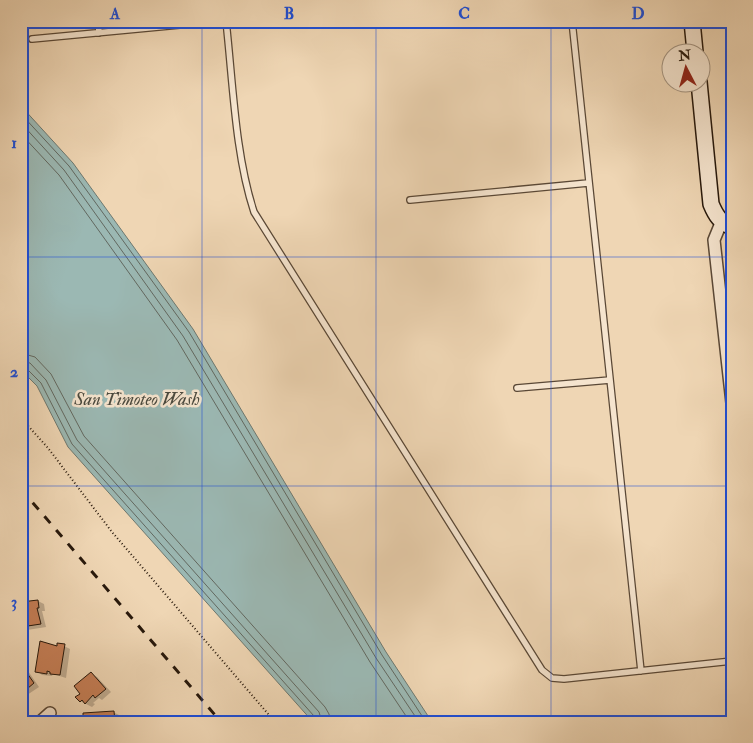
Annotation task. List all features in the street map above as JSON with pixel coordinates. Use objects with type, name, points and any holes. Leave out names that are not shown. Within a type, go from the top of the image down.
[{"type":"main road","points":[[692,21],[694,42]]},
{"type":"main road","points":[[700,92],[711,204],[715,213],[727,225]]},
{"type":"street","points":[[727,225],[714,240],[732,403]]},
{"type":"street","points":[[40,722],[50,713]]},
{"type":"lane","points":[[98,21],[99,33]]},
{"type":"lane","points":[[32,39],[222,21]]},
{"type":"lane","points":[[226,21],[241,157],[254,212],[542,670],[552,678],[564,679],[732,661]]},
{"type":"lane","points":[[572,21],[642,671]]},
{"type":"lane","points":[[410,200],[588,182]]},
{"type":"lane","points":[[517,388],[610,380]]},
{"type":"path","points":[[21,418],[48,448],[112,532],[275,722]]},
{"type":"water","name":"San Timoteo Wash","points":[[21,106],[73,163],[193,329],[386,652],[432,722],[313,722],[68,447],[37,386],[21,370]]},
{"type":"building","points":[[38,600],[39,608],[37,608],[41,624],[21,627],[21,602]]},
{"type":"building","points":[[40,641],[57,646],[57,643],[65,644],[60,675],[50,674],[47,671],[47,674],[35,672]]},
{"type":"building","points":[[21,667],[34,683],[21,694]]},
{"type":"building","points":[[91,672],[106,689],[95,698],[93,695],[85,704],[82,700],[80,702],[75,697],[80,694],[74,686]]},
{"type":"building","points":[[114,711],[115,722],[83,722],[83,713]]},
{"type":"railway","points":[[21,489],[221,722]]}]
